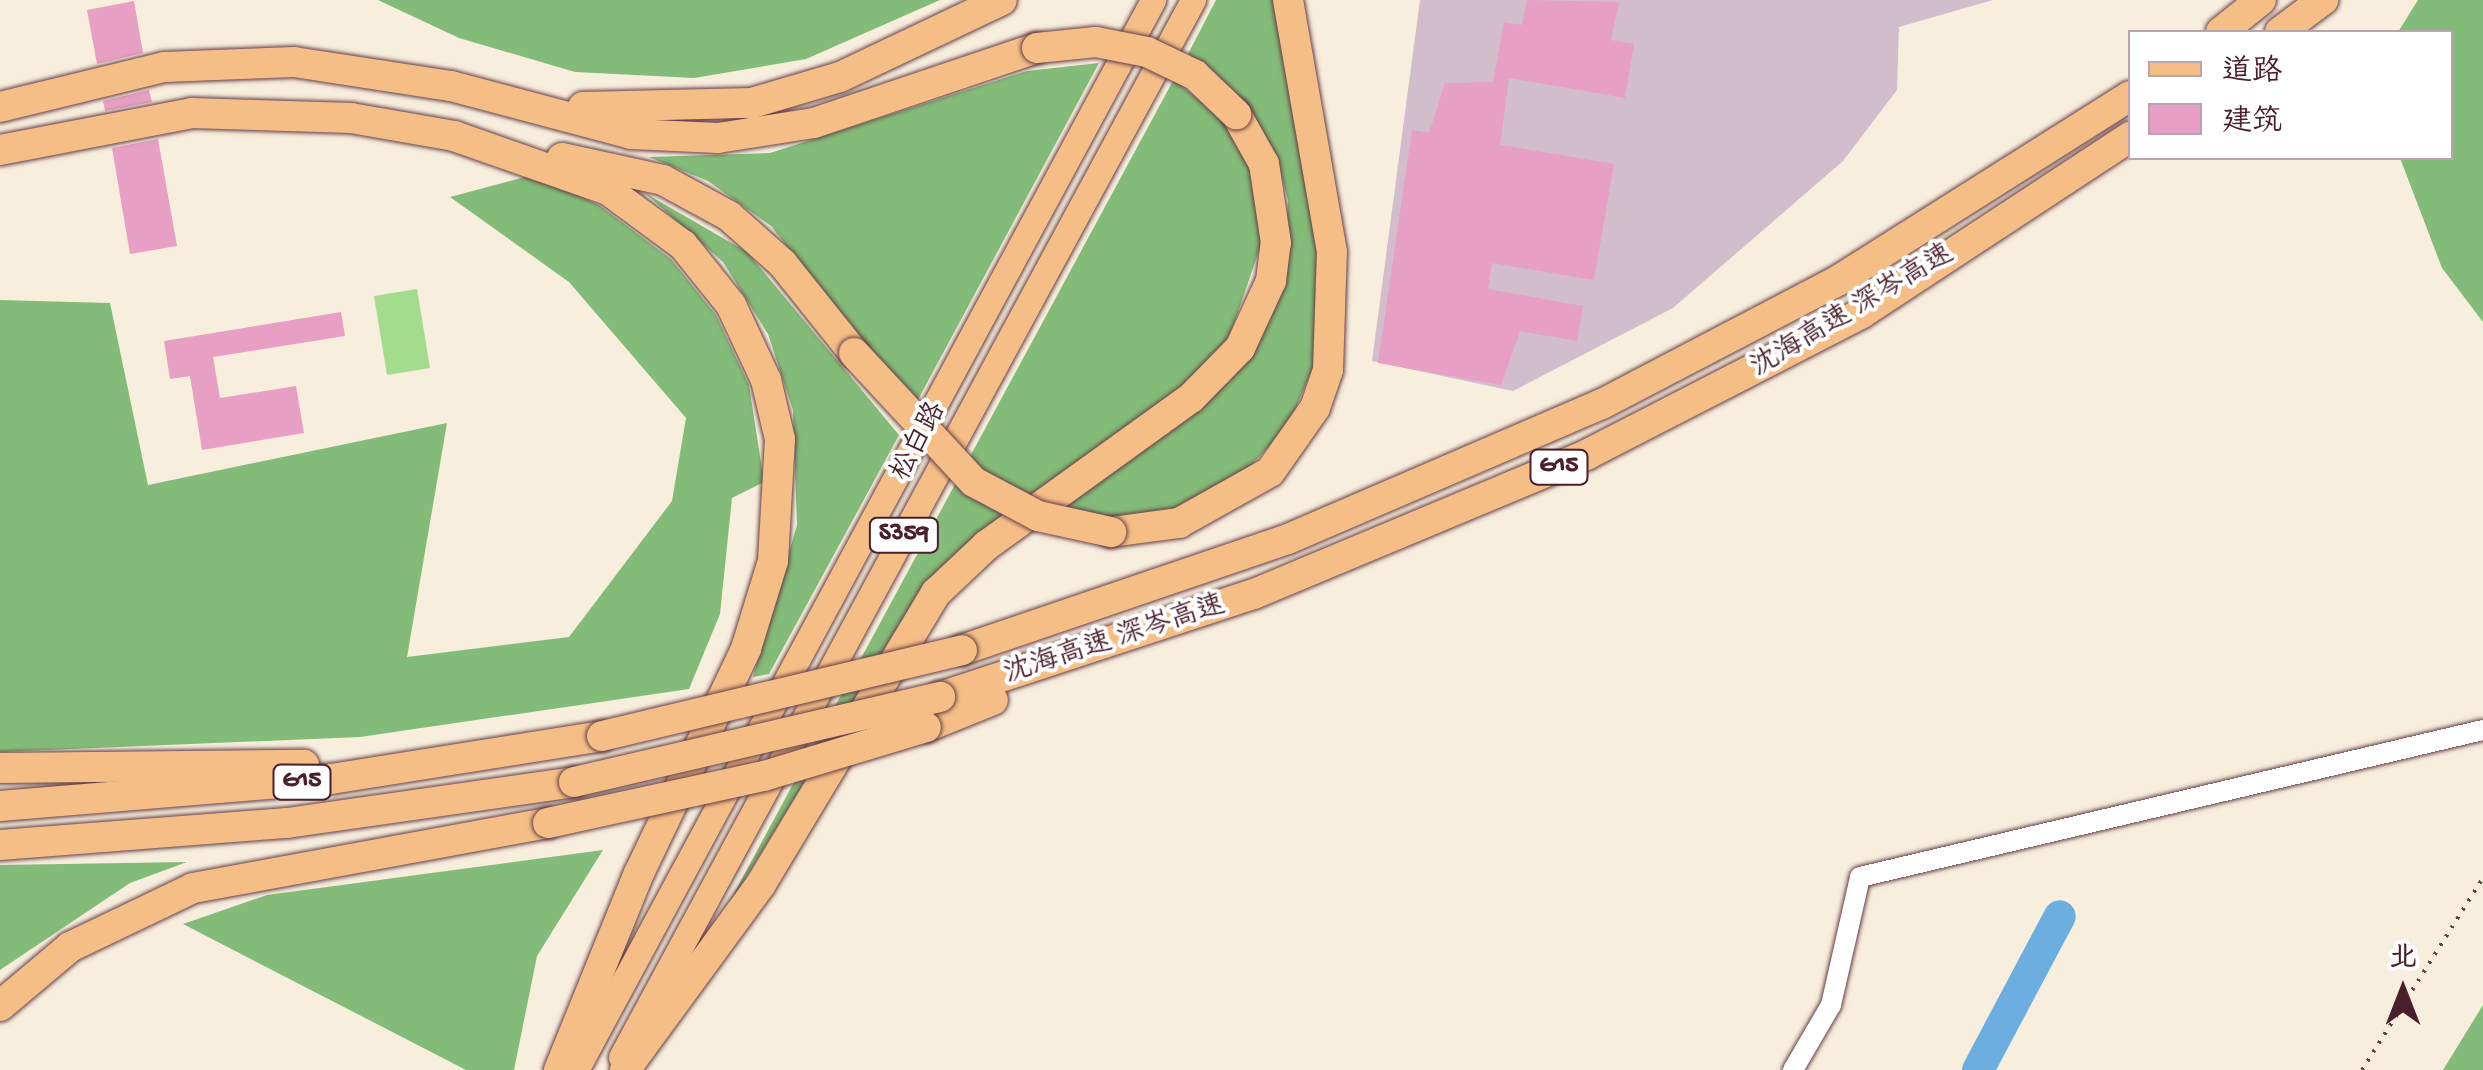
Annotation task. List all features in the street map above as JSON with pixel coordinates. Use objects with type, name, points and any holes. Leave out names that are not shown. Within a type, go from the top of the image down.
[{"type":"highway","points":[[524,104],[658,112],[752,104],[840,77],[1002,0]]},
{"type":"highway","points":[[0,150],[130,119],[248,112],[351,118],[515,151],[620,167],[699,196],[760,239],[854,353],[974,482],[1038,516],[1111,532],[1179,523],[1270,472],[1315,408],[1328,370],[1332,252],[1288,0]]},
{"type":"highway","points":[[2224,30],[2261,0]]},
{"type":"highway","points":[[2283,30],[2323,0]]},
{"type":"highway","points":[[0,107],[164,67],[258,60],[384,73],[524,104],[631,134],[734,136],[814,123],[1037,48],[1096,42],[1147,52],[1195,75],[1236,114],[1264,164],[1276,243],[1271,281],[1240,348],[1191,398],[987,544],[936,592],[752,898],[625,1070]]},
{"type":"highway","name":"沈海高速 深岑高速","points":[[0,806],[432,766],[602,736],[962,650],[1288,540],[1602,404],[1839,280],[2128,97]]},
{"type":"highway","name":"沈海高速 深岑高速","points":[[0,845],[287,823],[574,782],[940,697],[1146,633],[1432,523],[1718,390],[1862,313],[2128,138]]},
{"type":"highway","points":[[515,151],[608,190],[709,273],[766,380],[782,479],[773,561],[746,649],[638,873],[560,1070]]},
{"type":"highway","points":[[0,1006],[70,947],[194,888],[548,822],[764,776],[926,727],[1146,633]]},
{"type":"highway","points":[[0,768],[432,766]]},
{"type":"main road","name":"松白路","points":[[576,1070],[1153,0]]},
{"type":"main road","name":"松白路","points":[[614,1070],[1193,0]]},
{"type":"lane","points":[[1793,1070],[1831,1005],[1860,877],[2483,730]]},
{"type":"path","points":[[2362,1070],[2483,878]]},
{"type":"shaded area","points":[[1420,0],[1993,0],[1899,27],[1897,90],[1843,161],[1673,308],[1513,391],[1372,361]]},
{"type":"green space","points":[[378,0],[940,0],[806,59],[694,78],[575,72],[459,38]]},
{"type":"green space","points":[[1216,0],[1274,0],[1318,254],[1315,363],[1288,426],[1241,476],[1180,508],[1112,518],[1061,509],[1230,381],[1284,284],[1288,200],[1277,160],[1247,106],[1188,54]]},
{"type":"green space","points":[[2418,0],[2483,0],[2483,322],[2442,268],[2401,160],[2453,160],[2453,30],[2399,30]]},
{"type":"green space","points":[[1099,63],[914,407],[771,226],[708,181],[649,157],[770,153],[1027,71]]},
{"type":"green space","points":[[1174,79],[1225,122],[1251,169],[1262,242],[1228,341],[1182,388],[978,534],[926,584],[718,923]]},
{"type":"green space","points":[[532,175],[599,205],[671,259],[716,315],[749,385],[764,482],[732,498],[720,614],[689,689],[360,737],[0,752],[0,300],[110,303],[148,485],[447,423],[407,657],[569,637],[672,501],[686,418],[569,282],[450,197]]},
{"type":"green space","points":[[645,193],[747,252],[899,435],[769,674],[753,677],[797,525],[793,410],[768,334],[723,262]]},
{"type":"green space","points":[[417,289],[430,368],[387,375],[374,296]]},
{"type":"green space","points":[[603,850],[537,956],[514,1070],[466,1070],[183,924],[267,895]]},
{"type":"green space","points":[[187,862],[130,883],[0,970],[0,865]]},
{"type":"green space","points":[[2483,1005],[2483,1070],[2443,1070]]},
{"type":"building","points":[[1527,0],[1619,2],[1611,40],[1634,44],[1625,98],[1509,78],[1500,145],[1614,164],[1594,280],[1492,263],[1488,289],[1583,306],[1577,341],[1520,331],[1501,385],[1378,363],[1412,130],[1429,133],[1445,83],[1493,82],[1504,22],[1522,25]]},
{"type":"building","points":[[134,1],[143,53],[97,64],[87,10]]},
{"type":"building","points":[[149,90],[152,102],[105,111],[103,101]]},
{"type":"building","points":[[158,139],[177,246],[130,254],[112,148]]},
{"type":"building","points":[[341,312],[345,336],[213,357],[220,398],[296,386],[304,433],[202,450],[190,376],[170,379],[164,341]]},
{"type":"waterway","points":[[1978,1070],[2060,916]]}]
